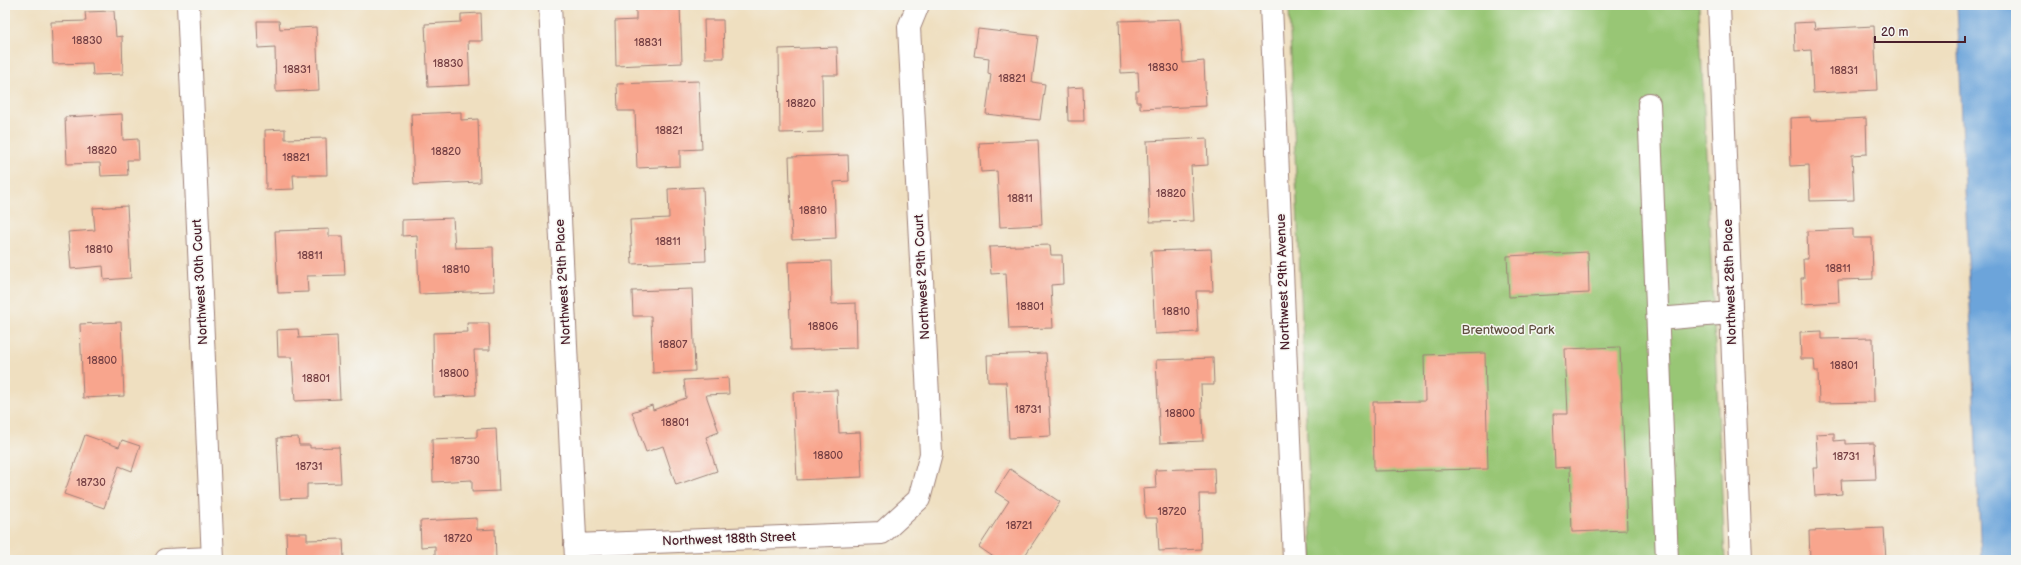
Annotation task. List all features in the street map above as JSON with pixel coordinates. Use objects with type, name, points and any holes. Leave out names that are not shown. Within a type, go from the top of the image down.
[{"type":"street","name":"Northwest 30th Court","points":[[188,5],[212,559]]},
{"type":"street","name":"Northwest 29th Place","points":[[550,5],[576,552]]},
{"type":"street","name":"Northwest 29th Court","points":[[882,532],[919,499],[931,454],[909,27],[918,5]]},
{"type":"street","name":"Northwest 29th Avenue","points":[[1271,5],[1294,560]]},
{"type":"street","name":"Northwest 28th Place","points":[[1719,5],[1741,560]]},
{"type":"street","points":[[1649,104],[1667,560]]},
{"type":"street","points":[[1658,319],[1731,313]]},
{"type":"street","name":"Northwest 188th Street","points":[[576,552],[882,532]]},
{"type":"street","points":[[166,560],[212,559]]},
{"type":"green space","name":"Brentwood Park","points":[[1290,5],[1699,5],[1725,560],[1312,560]]},
{"type":"water","points":[[1957,5],[2016,5],[2016,560],[1981,560]]},
{"type":"building","points":[[636,5],[680,5],[682,63],[616,66],[615,21],[636,20]]},
{"type":"building","points":[[114,11],[116,37],[122,36],[123,74],[93,75],[92,63],[53,64],[51,22],[86,21],[85,12]]},
{"type":"building","points":[[481,13],[482,41],[468,41],[470,85],[428,87],[425,24],[461,22],[461,14]]},
{"type":"building","points":[[1180,19],[1183,63],[1204,61],[1206,106],[1140,109],[1140,102],[1136,102],[1136,91],[1139,91],[1138,72],[1121,73],[1119,21]]},
{"type":"building","points":[[704,20],[723,20],[724,58],[705,58]]},
{"type":"building","points":[[257,21],[279,21],[280,29],[316,27],[319,90],[276,92],[275,47],[258,48]]},
{"type":"building","points":[[1814,22],[1815,29],[1874,26],[1877,90],[1813,93],[1811,50],[1795,51],[1794,23]]},
{"type":"building","points":[[978,29],[1038,36],[1032,82],[1045,84],[1040,120],[986,114],[991,74],[988,73],[989,58],[974,56]]},
{"type":"building","points":[[837,47],[838,75],[822,75],[823,132],[780,133],[779,49]]},
{"type":"building","points":[[699,81],[702,149],[680,150],[680,166],[637,168],[635,111],[618,111],[617,84]]},
{"type":"building","points":[[1083,87],[1084,121],[1068,121],[1067,88]]},
{"type":"building","points":[[461,112],[461,120],[478,119],[480,182],[414,185],[411,114]]},
{"type":"building","points":[[122,114],[123,140],[138,139],[139,160],[127,160],[128,175],[101,176],[100,163],[67,164],[65,117]]},
{"type":"building","points":[[1810,117],[1811,121],[1866,118],[1867,154],[1852,155],[1854,200],[1810,201],[1809,165],[1791,166],[1790,118]]},
{"type":"building","points":[[285,129],[285,139],[326,138],[327,175],[293,175],[294,189],[266,190],[265,130]]},
{"type":"building","points":[[1207,138],[1208,165],[1191,166],[1194,221],[1150,222],[1147,141]]},
{"type":"building","points":[[1038,140],[1042,225],[1000,227],[997,171],[981,172],[979,143]]},
{"type":"building","points":[[848,155],[849,181],[834,182],[836,238],[792,240],[789,157]]},
{"type":"building","points":[[703,187],[706,261],[632,264],[630,220],[669,218],[668,189]]},
{"type":"building","points":[[127,206],[131,278],[104,280],[103,266],[71,269],[68,232],[95,230],[93,208]]},
{"type":"building","points":[[453,218],[455,248],[493,247],[494,291],[419,294],[417,235],[402,236],[402,220]]},
{"type":"building","points":[[329,229],[329,236],[343,236],[345,275],[307,276],[308,292],[278,293],[275,231]]},
{"type":"building","points":[[1853,229],[1853,238],[1872,238],[1873,279],[1838,280],[1839,302],[1802,304],[1801,278],[1804,278],[1803,259],[1808,259],[1807,231]]},
{"type":"building","points":[[1050,245],[1051,255],[1062,255],[1063,284],[1051,285],[1053,328],[1009,329],[1006,273],[991,274],[989,247]]},
{"type":"building","points":[[1211,249],[1213,291],[1196,291],[1198,332],[1155,334],[1151,251]]},
{"type":"building","points":[[1588,252],[1589,293],[1509,297],[1507,256]]},
{"type":"building","points":[[831,261],[832,304],[856,303],[857,348],[791,350],[788,262]]},
{"type":"building","points":[[692,289],[695,371],[653,373],[651,316],[633,316],[632,291]]},
{"type":"building","points":[[121,322],[124,396],[83,398],[80,324]]},
{"type":"building","points":[[467,323],[489,323],[490,350],[474,350],[476,395],[434,397],[433,333],[468,332]]},
{"type":"building","points":[[298,329],[299,338],[337,336],[340,399],[295,401],[292,357],[278,357],[277,330]]},
{"type":"building","points":[[1822,331],[1822,339],[1873,338],[1874,402],[1819,403],[1818,371],[1815,371],[1814,359],[1801,359],[1800,332]]},
{"type":"building","points":[[1620,347],[1627,530],[1572,532],[1570,467],[1555,468],[1553,414],[1568,414],[1565,349]]},
{"type":"building","points":[[1046,353],[1051,436],[1009,438],[1006,382],[988,382],[987,355]]},
{"type":"building","points":[[1485,353],[1488,469],[1374,471],[1373,402],[1425,401],[1424,355]]},
{"type":"building","points":[[1213,358],[1214,385],[1201,385],[1203,441],[1160,443],[1156,360]]},
{"type":"building","points":[[728,378],[729,394],[706,395],[719,432],[706,437],[717,471],[676,485],[663,446],[646,452],[632,412],[652,405],[653,410],[686,398],[684,380]]},
{"type":"building","points":[[837,390],[839,433],[860,432],[862,477],[797,480],[793,392]]},
{"type":"building","points":[[496,428],[499,491],[472,492],[472,480],[433,482],[432,439],[477,437],[477,429]]},
{"type":"building","points":[[1834,433],[1834,441],[1845,440],[1845,444],[1874,443],[1876,479],[1841,480],[1842,494],[1815,496],[1813,468],[1818,468],[1816,434]]},
{"type":"building","points":[[85,435],[119,447],[122,440],[140,446],[132,471],[119,466],[104,508],[64,494]]},
{"type":"building","points":[[298,437],[299,445],[310,445],[310,448],[339,447],[341,483],[307,484],[307,498],[280,499],[277,438]]},
{"type":"building","points":[[1214,468],[1215,494],[1199,494],[1201,549],[1159,551],[1157,518],[1145,518],[1143,489],[1156,488],[1155,470]]},
{"type":"building","points":[[1010,469],[1060,502],[1022,560],[998,560],[979,547],[1009,501],[995,492]]},
{"type":"building","points":[[477,518],[477,530],[495,529],[496,560],[435,560],[435,546],[421,547],[420,521]]},
{"type":"building","points":[[1884,528],[1886,560],[1810,560],[1809,531]]},
{"type":"building","points":[[286,533],[307,533],[307,540],[343,539],[344,560],[287,560]]}]
